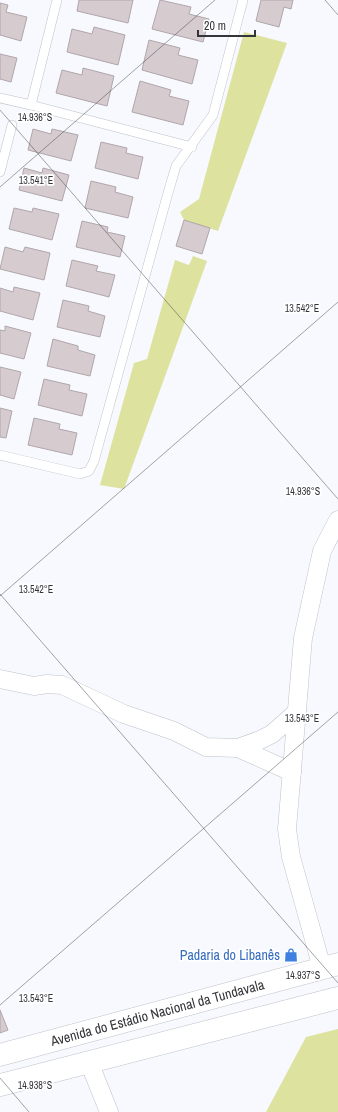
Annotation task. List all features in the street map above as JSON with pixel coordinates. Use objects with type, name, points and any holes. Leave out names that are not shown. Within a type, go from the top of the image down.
[{"type":"street","points":[[330,966],[291,857],[287,830],[303,638],[322,551],[338,520]]},
{"type":"street","points":[[0,679],[34,686],[47,684],[62,686],[124,714],[174,731],[206,747],[238,748],[260,740],[272,734],[297,712]]},
{"type":"street","points":[[238,748],[292,772]]},
{"type":"street","name":"Avenida do Estádio Nacional da Tundavala","points":[[0,1055],[330,966]]},
{"type":"street","points":[[0,1085],[338,998]]},
{"type":"street","points":[[89,1062],[109,1112]]},
{"type":"lane","points":[[31,105],[57,0]]},
{"type":"lane","points":[[0,455],[80,474],[89,470],[94,461],[176,166],[192,147],[213,115],[243,0]]},
{"type":"lane","points":[[0,98],[192,147]]},
{"type":"lane","points":[[0,172],[12,125]]},
{"type":"green space","points":[[244,32],[287,43],[218,231],[184,220],[180,212],[199,199]]},
{"type":"green space","points":[[193,256],[207,261],[124,489],[100,485],[134,363],[147,359],[175,260],[189,265]]},
{"type":"green space","points":[[338,1029],[338,1112],[266,1112],[306,1037]]},
{"type":"building","points":[[79,0],[133,0],[128,23],[77,11]]},
{"type":"building","points":[[160,0],[191,7],[189,14],[209,19],[203,42],[152,29]]},
{"type":"building","points":[[261,0],[293,0],[291,9],[284,7],[279,27],[256,21]]},
{"type":"building","points":[[0,3],[8,5],[6,12],[27,17],[21,41],[0,35]]},
{"type":"building","points":[[94,27],[125,35],[118,65],[67,52],[72,29],[92,34]]},
{"type":"building","points":[[149,40],[180,48],[178,55],[198,60],[192,84],[142,70]]},
{"type":"building","points":[[0,54],[17,58],[11,82],[0,79]]},
{"type":"building","points":[[83,68],[114,76],[107,106],[56,93],[62,70],[82,75]]},
{"type":"building","points":[[140,81],[171,90],[169,96],[189,101],[183,125],[132,112]]},
{"type":"building","points":[[33,129],[51,134],[52,129],[78,135],[71,161],[28,150]]},
{"type":"building","points":[[101,142],[127,148],[126,153],[143,157],[138,179],[95,168]]},
{"type":"building","points":[[24,168],[42,173],[43,168],[69,175],[62,201],[19,190]]},
{"type":"building","points":[[91,181],[116,187],[115,192],[133,197],[128,218],[85,208]]},
{"type":"building","points":[[14,208],[32,212],[33,208],[59,214],[52,240],[9,229]]},
{"type":"building","points":[[184,220],[210,228],[202,254],[176,246]]},
{"type":"building","points":[[82,221],[108,227],[107,232],[125,236],[120,257],[76,247]]},
{"type":"building","points":[[5,247],[23,252],[25,247],[50,253],[44,280],[0,269]]},
{"type":"building","points":[[72,260],[98,266],[96,271],[115,275],[109,297],[66,286]]},
{"type":"building","points":[[14,287],[40,293],[33,320],[0,311],[0,288],[13,292]]},
{"type":"building","points":[[63,300],[89,306],[88,311],[105,316],[100,337],[57,327]]},
{"type":"building","points":[[5,326],[31,333],[24,359],[0,353],[0,330],[5,331]]},
{"type":"building","points":[[53,339],[78,346],[78,350],[95,355],[90,376],[47,366]]},
{"type":"building","points":[[0,367],[21,372],[14,399],[0,395]]},
{"type":"building","points":[[44,379],[70,385],[69,390],[87,394],[82,416],[38,405]]},
{"type":"building","points":[[0,408],[12,411],[6,438],[0,437]]},
{"type":"building","points":[[34,418],[60,424],[59,429],[77,433],[72,455],[28,445]]},
{"type":"building","points":[[0,1010],[8,1030],[0,1033]]},
{"type":"place","name":"Padaria do Libanês","points":[[291,955]]}]
